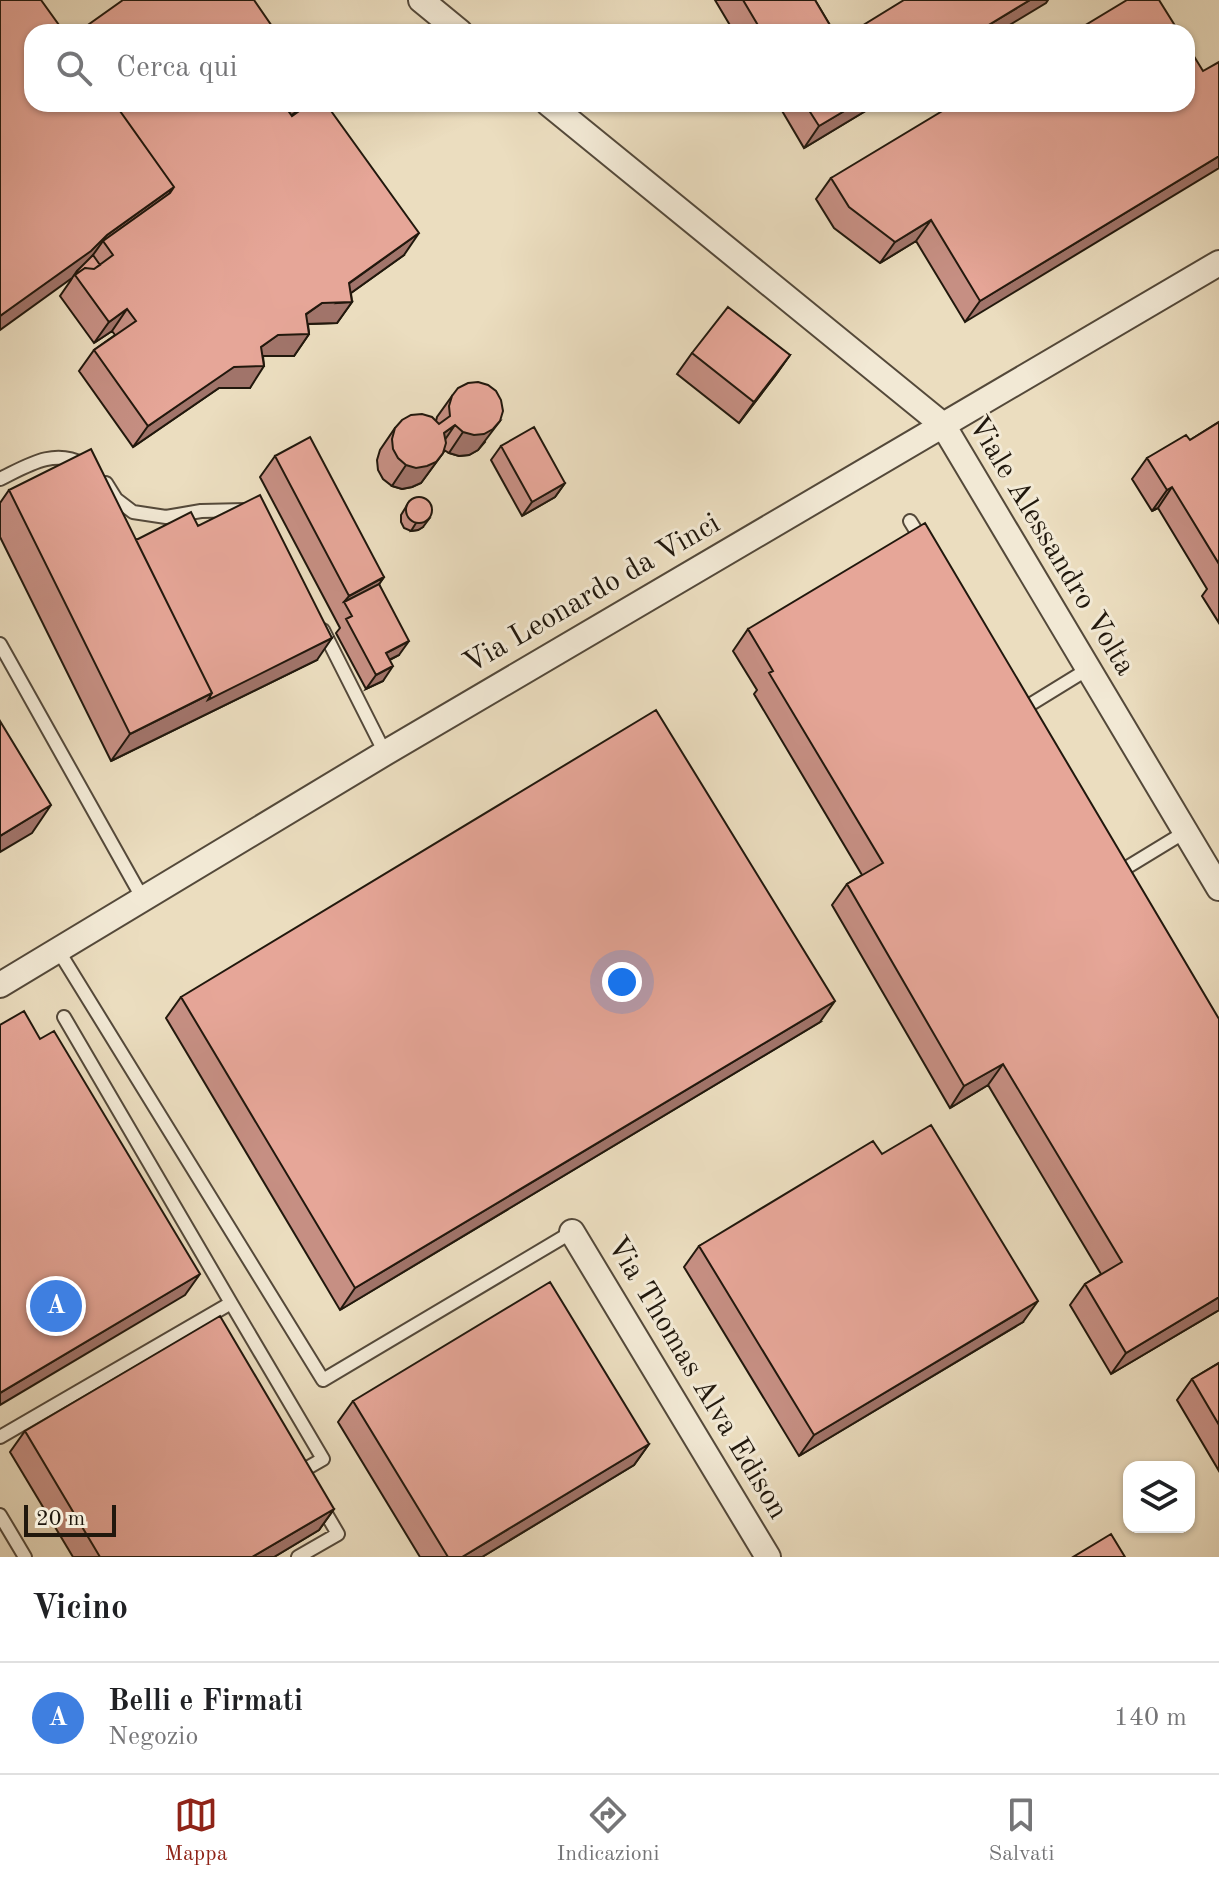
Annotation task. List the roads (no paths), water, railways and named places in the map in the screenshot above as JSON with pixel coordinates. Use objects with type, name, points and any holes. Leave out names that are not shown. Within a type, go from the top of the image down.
[{"type":"street","points":[[421,0],[450,24]]},
{"type":"street","name":"Viale Alessandro Volta","points":[[559,112],[943,425],[1219,888]]},
{"type":"street","name":"Via Leonardo da Vinci","points":[[0,985],[385,753],[1219,263]]},
{"type":"street","name":"Via Thomas Alva Edison","points":[[572,1232],[768,1557]]},
{"type":"lane","points":[[0,479],[44,458],[61,458],[78,462],[96,472],[116,499],[133,512],[166,517],[201,511],[260,510]]},
{"type":"lane","points":[[910,521],[926,547]]},
{"type":"lane","points":[[320,624],[385,753]]},
{"type":"lane","points":[[0,644],[143,899]]},
{"type":"lane","points":[[1023,709],[1088,669]]},
{"type":"lane","points":[[1015,695],[1031,722]]},
{"type":"lane","points":[[1121,871],[1185,832]]},
{"type":"lane","points":[[1112,857],[1129,884]]},
{"type":"lane","points":[[58,950],[323,1380],[572,1232]]},
{"type":"lane","points":[[64,1017],[323,1459],[302,1471],[309,1484]]},
{"type":"lane","points":[[0,1437],[231,1303]]},
{"type":"lane","points":[[298,1557],[338,1534],[316,1496]]},
{"type":"lane","points":[[0,1515],[25,1557]]},
{"type":"place","name":"Belli e Firmati","points":[[56,1306]]}]
